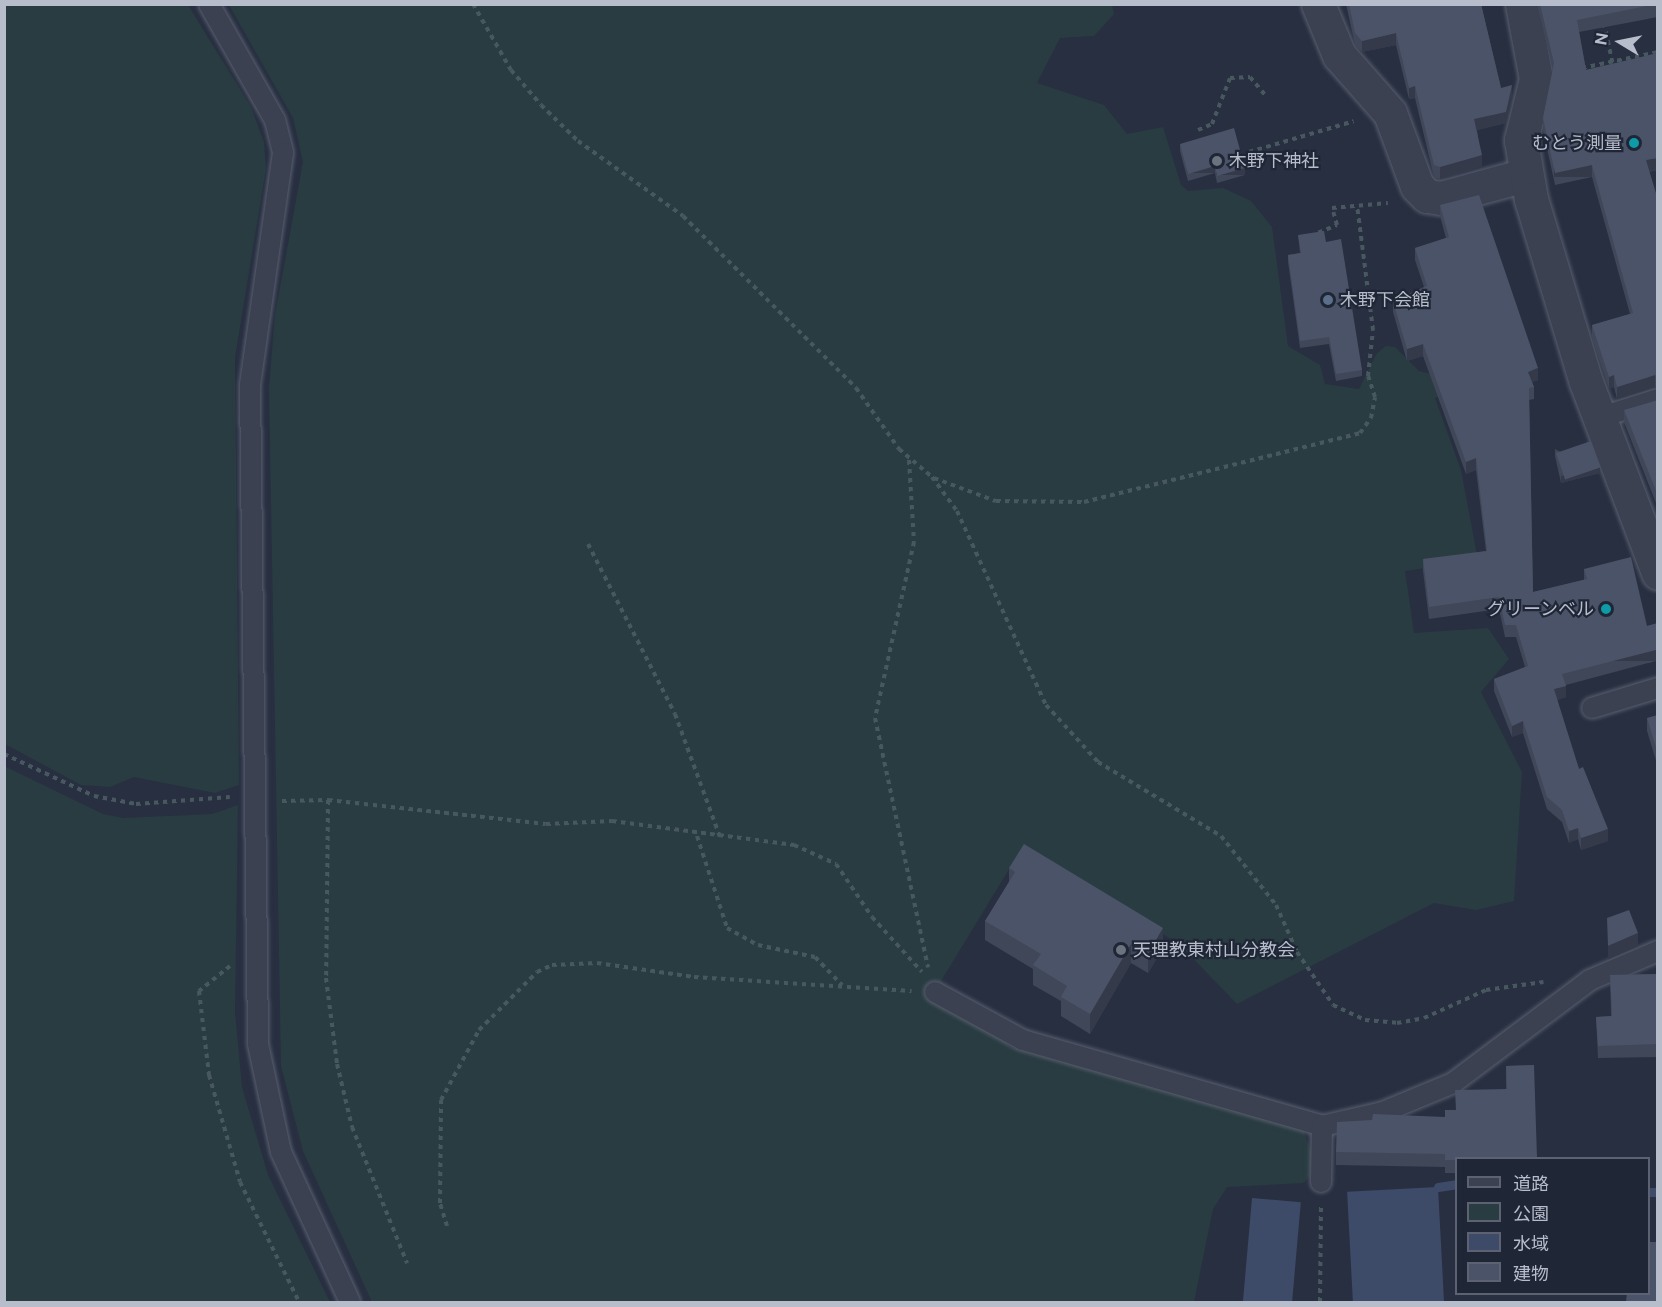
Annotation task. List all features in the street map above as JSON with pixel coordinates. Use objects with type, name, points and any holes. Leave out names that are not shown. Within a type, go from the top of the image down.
[{"type":"street","points":[[1318,4],[1340,55],[1390,113],[1418,186],[1427,196],[1441,198],[1526,175]]},
{"type":"street","points":[[1522,4],[1536,79],[1521,140],[1526,175],[1598,418],[1658,573]]},
{"type":"lane","points":[[209,4],[275,120],[283,153],[250,385],[257,797],[255,965],[258,1044],[270,1117],[281,1152],[350,1302]]},
{"type":"lane","points":[[1598,418],[1658,399]]},
{"type":"lane","points":[[1592,708],[1658,688]]},
{"type":"lane","points":[[935,992],[1023,1040],[1322,1126],[1383,1112],[1453,1083],[1590,980],[1658,951]]},
{"type":"lane","points":[[1321,1182],[1322,1126]]},
{"type":"path","points":[[473,4],[511,70],[541,105],[578,141],[675,209],[737,267],[856,388],[909,459],[932,477],[957,511],[1046,705],[1098,762],[1221,836],[1276,905],[1297,952],[1333,1005],[1365,1020],[1397,1023],[1424,1018],[1486,990],[1590,980]]},
{"type":"path","points":[[1603,16],[1612,62]]},
{"type":"path","points":[[1536,79],[1658,52]]},
{"type":"path","points":[[1198,130],[1212,124],[1230,78],[1250,77],[1266,96]]},
{"type":"path","points":[[1249,152],[1341,124]]},
{"type":"path","points":[[932,477],[996,501],[1084,502],[1360,433],[1371,418],[1375,398],[1368,376],[1373,330],[1357,205]]},
{"type":"path","points":[[1311,240],[1309,232],[1337,225],[1332,208],[1364,205]]},
{"type":"path","points":[[282,801],[328,800],[546,824],[612,821],[697,836],[794,845],[836,864],[872,917],[928,980],[875,718],[914,542],[909,459]]},
{"type":"path","points":[[588,544],[675,714],[720,837]]},
{"type":"path","points":[[4,754],[72,789],[114,800],[191,804],[238,795],[257,797]]},
{"type":"path","points":[[328,800],[326,978],[337,1064],[352,1127],[407,1263]]},
{"type":"path","points":[[697,836],[727,928],[758,945],[815,957],[843,986]]},
{"type":"path","points":[[447,1226],[441,1203],[441,1100],[468,1043],[537,972],[552,965],[597,963],[694,977],[935,992]]},
{"type":"path","points":[[255,965],[225,967],[203,984],[199,1005],[224,1141],[254,1216],[299,1302]]},
{"type":"path","points":[[1320,1302],[1321,1182]]},
{"type":"green space","points":[[5,4],[188,5],[251,107],[264,142],[266,168],[235,358],[239,785],[215,793],[134,777],[110,787],[81,785],[5,744]]},
{"type":"green space","points":[[229,5],[1112,5],[1114,14],[1094,36],[1060,38],[1037,83],[1104,105],[1127,134],[1163,127],[1181,185],[1188,191],[1223,188],[1251,201],[1272,227],[1288,346],[1320,365],[1325,384],[1359,389],[1377,353],[1386,346],[1395,347],[1419,371],[1471,384],[1435,398],[1461,470],[1478,560],[1405,571],[1414,633],[1488,628],[1509,659],[1481,692],[1522,772],[1514,901],[1476,910],[1434,903],[1237,1004],[1179,944],[1022,848],[941,981],[1010,1047],[1303,1130],[1312,1152],[1310,1175],[1304,1183],[1227,1187],[1213,1209],[1194,1302],[372,1302],[303,1151],[281,1066],[269,388],[275,315],[303,162],[293,118]]},
{"type":"green space","points":[[4,766],[103,814],[123,818],[212,814],[238,805],[235,1012],[242,1087],[268,1175],[330,1302],[5,1302]]},
{"type":"water","points":[[1438,1187],[1444,1302],[1353,1302],[1347,1192]]},
{"type":"water","points":[[1252,1198],[1301,1202],[1292,1302],[1243,1302]]},
{"type":"building","points":[[1349,4],[1481,4],[1501,88],[1512,85],[1506,112],[1474,119],[1482,155],[1440,167],[1434,165],[1415,86],[1409,88],[1396,33],[1362,41],[1355,33]]},
{"type":"building","points":[[1540,4],[1657,4],[1577,20],[1586,70],[1658,53],[1658,158],[1646,160],[1658,200],[1658,377],[1655,375],[1617,387],[1614,375],[1609,377],[1592,325],[1633,313],[1592,165],[1555,173],[1543,118],[1554,63]]},
{"type":"building","name":"木野下神社","points":[[1234,128],[1245,168],[1217,176],[1215,166],[1188,174],[1180,144]]},
{"type":"building","points":[[1479,195],[1538,368],[1528,372],[1534,387],[1529,388],[1533,592],[1587,579],[1584,569],[1631,557],[1647,626],[1658,623],[1658,656],[1656,650],[1562,674],[1566,686],[1554,689],[1579,769],[1583,767],[1608,829],[1581,838],[1578,828],[1569,831],[1562,810],[1547,797],[1523,721],[1512,726],[1494,679],[1528,666],[1516,625],[1505,625],[1499,597],[1429,607],[1423,559],[1487,551],[1476,458],[1466,462],[1423,344],[1407,349],[1393,301],[1427,286],[1415,248],[1449,237],[1440,205]]},
{"type":"building","name":"木野下会館","points":[[1324,231],[1326,242],[1341,239],[1362,370],[1336,374],[1329,337],[1300,341],[1288,255],[1301,253],[1298,235]]},
{"type":"building","points":[[1658,400],[1658,496],[1624,410]]},
{"type":"building","points":[[1591,441],[1600,467],[1565,480],[1556,453]]},
{"type":"building","points":[[1658,715],[1658,754],[1647,718]]},
{"type":"building","name":"天理教東村山分教会","points":[[1024,844],[1163,928],[1148,954],[1131,944],[1090,1014],[1061,997],[1067,986],[1033,965],[1041,954],[985,921],[1015,872],[1009,868]]},
{"type":"building","points":[[1629,910],[1638,933],[1608,946],[1607,918]]},
{"type":"building","points":[[1658,974],[1658,1044],[1598,1046],[1596,1017],[1612,1016],[1610,975]]},
{"type":"building","points":[[1534,1065],[1537,1157],[1455,1157],[1455,1160],[1445,1160],[1445,1154],[1336,1152],[1337,1122],[1372,1120],[1373,1114],[1445,1117],[1445,1110],[1456,1110],[1455,1090],[1507,1089],[1506,1066]]},
{"type":"building","points":[[1650,1242],[1658,1242],[1658,1302],[1626,1302],[1627,1295],[1650,1295]]},
{"type":"waterway","points":[[1438,1187],[1455,1184]]},
{"type":"waterway","points":[[1650,1192],[1658,1192]]},
{"type":"place","name":"むとう測量","points":[[1634,143]]},
{"type":"place","name":"木野下神社","points":[[1217,161]]},
{"type":"place","name":"木野下会館","points":[[1328,300]]},
{"type":"place","name":"グリーンベル","points":[[1606,609]]},
{"type":"place","name":"天理教東村山分教会","points":[[1121,950]]}]
